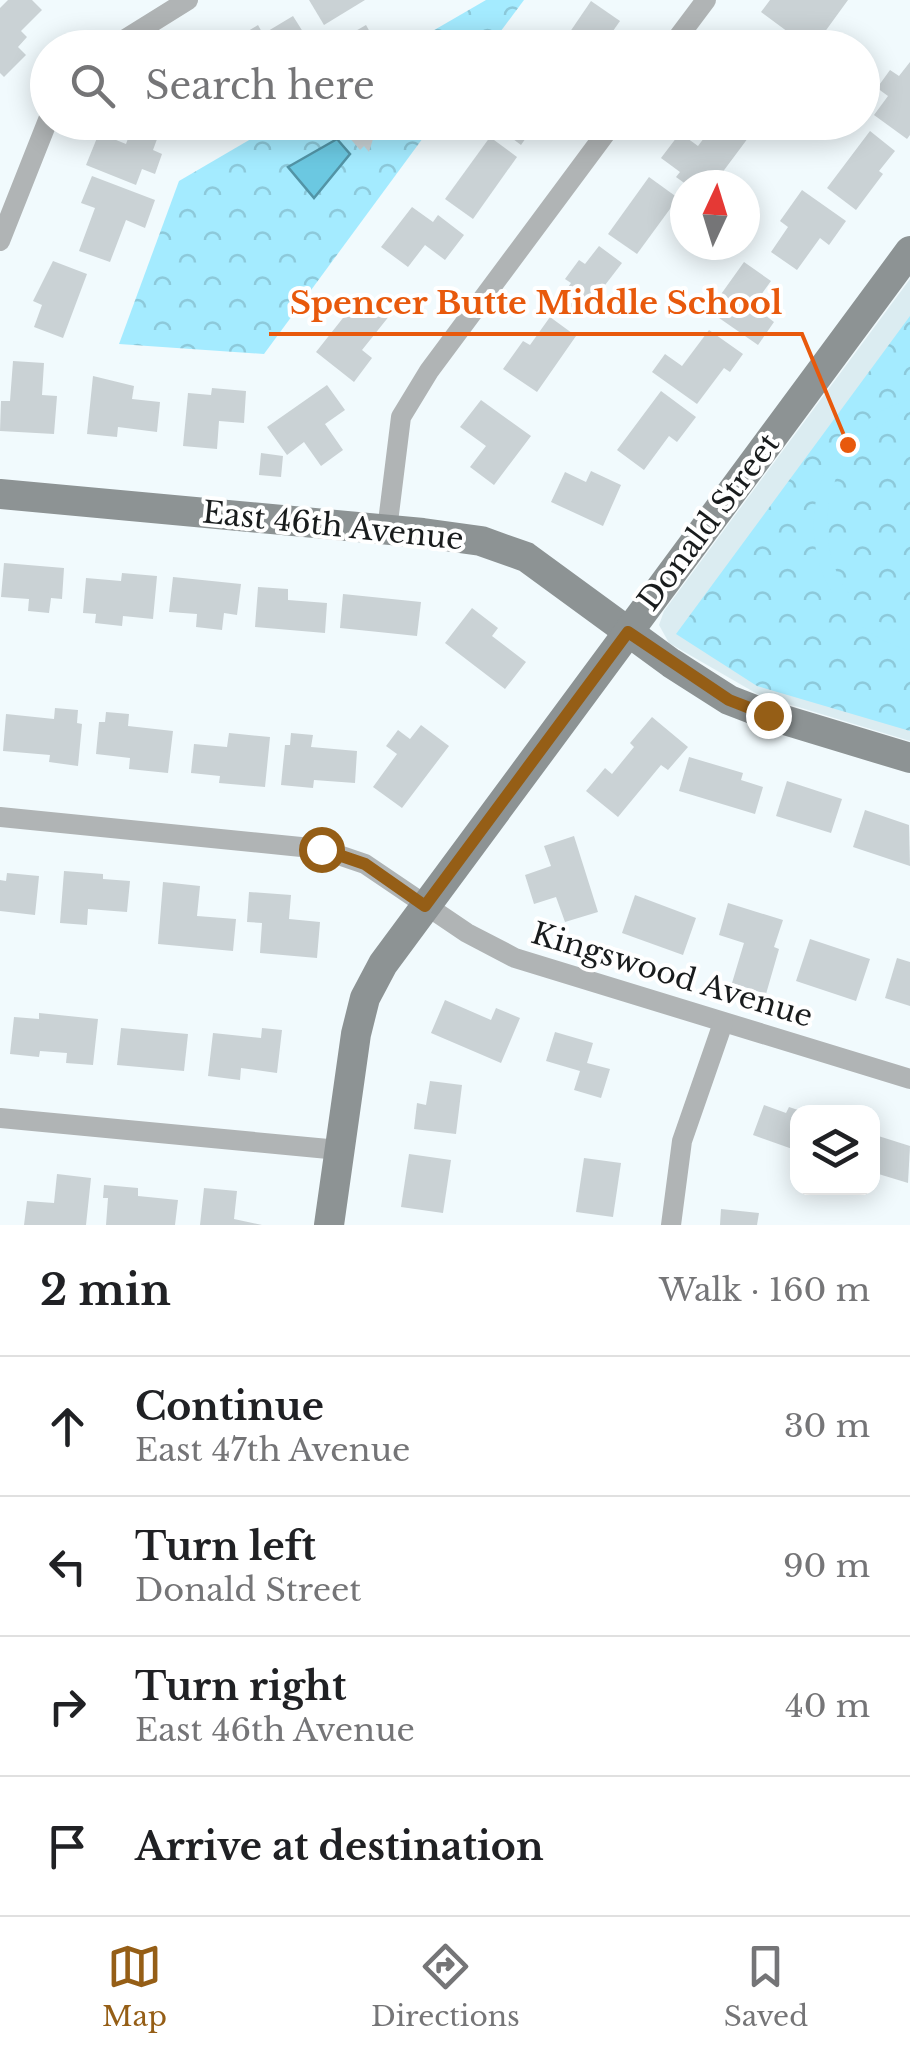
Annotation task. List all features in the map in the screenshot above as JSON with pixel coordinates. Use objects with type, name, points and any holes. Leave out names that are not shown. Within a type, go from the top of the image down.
[{"type":"street","points":[[140,30],[188,0]]},
{"type":"street","points":[[684,30],[706,0]]},
{"type":"street","points":[[0,241],[40,140]]},
{"type":"street","points":[[387,530],[401,417],[428,371],[601,140]]},
{"type":"street","name":"Donald Street","points":[[329,1225],[356,1034],[365,998],[383,964],[910,251]]},
{"type":"street","name":"East 46th Avenue","points":[[0,494],[481,541],[526,558],[729,700],[910,758]]},
{"type":"street","name":"Kingswood Avenue","points":[[0,818],[321,849],[365,864],[490,947],[532,965],[910,1079]]},
{"type":"street","points":[[670,1225],[682,1140],[723,1023]]},
{"type":"street","points":[[0,1118],[339,1150]]},
{"type":"shaded area","points":[[335,140],[350,154],[314,198],[288,167]]},
{"type":"shaded area","points":[[910,279],[910,741],[759,695],[669,643],[659,625],[664,611]]},
{"type":"green space","points":[[486,0],[524,0],[502,30],[434,30]]},
{"type":"green space","points":[[249,140],[421,140],[264,354],[119,344],[179,181]]},
{"type":"green space","points":[[910,316],[910,731],[757,686],[676,634]]},
{"type":"green space","points":[[910,399],[910,412],[874,430],[848,456],[832,489],[827,524],[832,560],[848,592],[874,618],[910,635],[910,651],[868,631],[838,601],[820,565],[814,526],[820,486],[838,450],[868,420]]},
{"type":"building","points":[[8,0],[32,0],[42,10],[21,31],[27,37],[18,47],[26,55],[4,77],[0,73],[0,8]]},
{"type":"building","points":[[309,0],[365,0],[324,25]]},
{"type":"building","points":[[770,0],[848,0],[826,30],[785,30],[761,12]]},
{"type":"building","points":[[591,1],[620,21],[614,30],[571,30]]},
{"type":"building","points":[[293,16],[302,30],[270,30]]},
{"type":"building","points":[[910,62],[907,139],[880,119],[880,107],[888,96],[880,90],[880,84],[890,70],[899,76]]},
{"type":"building","points":[[880,139],[895,151],[856,210],[827,188],[863,140]]},
{"type":"building","points":[[96,140],[126,144],[127,140],[157,140],[153,150],[162,154],[155,174],[142,169],[136,185],[86,165]]},
{"type":"building","points":[[351,140],[373,140],[369,152],[364,146],[360,150]]},
{"type":"building","points":[[488,140],[494,140],[517,157],[473,219],[445,199]]},
{"type":"building","points":[[675,140],[690,140],[698,146],[702,140],[747,140],[724,170],[677,170],[661,158]]},
{"type":"building","points":[[92,176],[155,200],[145,228],[126,220],[110,262],[79,251],[95,208],[81,203]]},
{"type":"building","points":[[649,177],[670,192],[670,209],[637,254],[608,234]]},
{"type":"building","points":[[802,190],[846,221],[829,245],[820,238],[797,270],[771,252],[788,227],[780,221]]},
{"type":"building","points":[[412,207],[433,222],[438,215],[464,235],[445,260],[425,245],[408,267],[381,247]]},
{"type":"building","points":[[599,246],[622,263],[582,315],[560,298],[571,283],[565,279],[579,260],[585,264]]},
{"type":"building","points":[[53,261],[87,274],[63,338],[34,327],[42,305],[33,301]]},
{"type":"building","points":[[744,262],[771,281],[753,306],[774,322],[758,345],[709,311]]},
{"type":"building","points":[[362,294],[390,315],[362,350],[372,358],[354,382],[316,352]]},
{"type":"building","points":[[550,317],[576,336],[537,392],[503,369],[523,341],[530,345]]},
{"type":"building","points":[[709,330],[743,354],[730,372],[724,368],[697,404],[652,372],[665,354],[682,366]]},
{"type":"building","points":[[13,361],[44,363],[42,395],[57,396],[54,434],[0,431],[1,401],[10,401]]},
{"type":"building","points":[[93,376],[134,386],[132,399],[160,402],[157,432],[118,427],[117,437],[87,434]]},
{"type":"building","points":[[327,385],[345,410],[325,424],[343,450],[321,466],[304,442],[287,455],[267,427]]},
{"type":"building","points":[[212,388],[246,391],[244,423],[219,421],[217,449],[183,446],[188,393],[211,395]]},
{"type":"building","points":[[661,391],[696,417],[677,442],[669,436],[644,470],[617,450]]},
{"type":"building","points":[[481,400],[531,436],[494,485],[470,467],[486,446],[460,427]]},
{"type":"building","points":[[261,453],[283,456],[281,477],[259,475]]},
{"type":"building","points":[[591,471],[621,485],[603,526],[551,502],[565,472],[586,482]]},
{"type":"building","points":[[4,563],[64,568],[62,599],[51,598],[49,613],[28,611],[29,599],[1,597]]},
{"type":"building","points":[[122,573],[157,576],[153,619],[123,616],[122,626],[95,623],[96,614],[83,613],[86,578],[121,581]]},
{"type":"building","points":[[173,577],[241,584],[237,615],[224,613],[222,630],[196,627],[197,614],[169,612]]},
{"type":"building","points":[[258,587],[288,589],[288,600],[327,603],[325,633],[255,627]]},
{"type":"building","points":[[343,594],[421,602],[417,636],[340,628]]},
{"type":"building","points":[[472,608],[498,628],[492,636],[526,662],[505,689],[445,643]]},
{"type":"building","points":[[55,708],[78,710],[77,723],[82,724],[78,766],[49,762],[50,755],[3,751],[6,714],[54,719]]},
{"type":"building","points":[[106,712],[129,714],[128,726],[173,731],[168,773],[129,769],[130,758],[96,754],[99,722],[105,722]]},
{"type":"building","points":[[652,717],[688,747],[668,770],[661,765],[618,817],[586,791],[605,768],[612,774],[634,747],[630,743]]},
{"type":"building","points":[[421,725],[449,746],[402,808],[373,787],[397,754],[386,746],[398,730],[410,739]]},
{"type":"building","points":[[229,733],[270,737],[265,787],[219,783],[220,776],[191,773],[194,744],[227,747]]},
{"type":"building","points":[[291,733],[313,735],[311,747],[357,751],[355,783],[314,780],[313,788],[281,785],[285,745],[290,745]]},
{"type":"building","points":[[689,757],[743,773],[741,780],[763,787],[755,814],[679,791]]},
{"type":"building","points":[[787,781],[842,799],[831,833],[776,816]]},
{"type":"building","points":[[865,810],[909,825],[910,866],[853,847]]},
{"type":"building","points":[[574,836],[598,912],[565,922],[556,897],[534,904],[525,875],[551,866],[544,846]]},
{"type":"building","points":[[64,871],[130,881],[127,912],[88,909],[87,925],[60,923]]},
{"type":"building","points":[[7,873],[39,876],[35,915],[0,911],[0,880],[6,881]]},
{"type":"building","points":[[163,882],[200,886],[197,916],[236,919],[233,951],[158,944]]},
{"type":"building","points":[[249,892],[291,895],[289,919],[320,922],[317,958],[260,953],[262,923],[247,922]]},
{"type":"building","points":[[635,895],[696,918],[683,955],[622,933]]},
{"type":"building","points":[[728,903],[783,920],[766,994],[732,983],[744,943],[719,935]]},
{"type":"building","points":[[810,939],[870,959],[856,1001],[796,981]]},
{"type":"building","points":[[897,958],[910,962],[910,1006],[885,998]]},
{"type":"building","points":[[445,1000],[491,1020],[496,1008],[520,1018],[501,1063],[431,1033]]},
{"type":"building","points":[[39,1013],[98,1019],[93,1065],[66,1063],[67,1053],[40,1051],[39,1057],[10,1054],[14,1017],[39,1019]]},
{"type":"building","points":[[121,1028],[188,1034],[184,1071],[117,1065]]},
{"type":"building","points":[[262,1028],[282,1030],[277,1073],[241,1068],[240,1080],[208,1076],[213,1033],[261,1038]]},
{"type":"building","points":[[555,1032],[593,1043],[587,1063],[610,1069],[601,1098],[574,1090],[580,1071],[546,1061]]},
{"type":"building","points":[[430,1081],[462,1085],[456,1134],[414,1129],[417,1103],[426,1105]]},
{"type":"building","points":[[764,1105],[786,1113],[790,1107],[790,1148],[753,1135]]},
{"type":"building","points":[[880,1137],[910,1146],[908,1183],[880,1174]]},
{"type":"building","points":[[409,1154],[451,1160],[443,1213],[401,1207]]},
{"type":"building","points":[[584,1158],[621,1163],[613,1217],[576,1212]]},
{"type":"building","points":[[57,1174],[91,1178],[86,1225],[24,1225],[27,1201],[54,1203]]},
{"type":"building","points":[[104,1185],[138,1188],[138,1196],[178,1200],[175,1225],[106,1225],[108,1198],[103,1198]]},
{"type":"building","points":[[204,1188],[237,1191],[234,1219],[262,1225],[200,1225]]},
{"type":"building","points":[[721,1209],[759,1213],[757,1225],[720,1225]]},
{"type":"place","name":"Spencer Butte Middle School","points":[[848,445]]},
{"type":"route","points":[[321,849],[365,864],[425,906],[628,632],[729,700],[768,715]]}]
